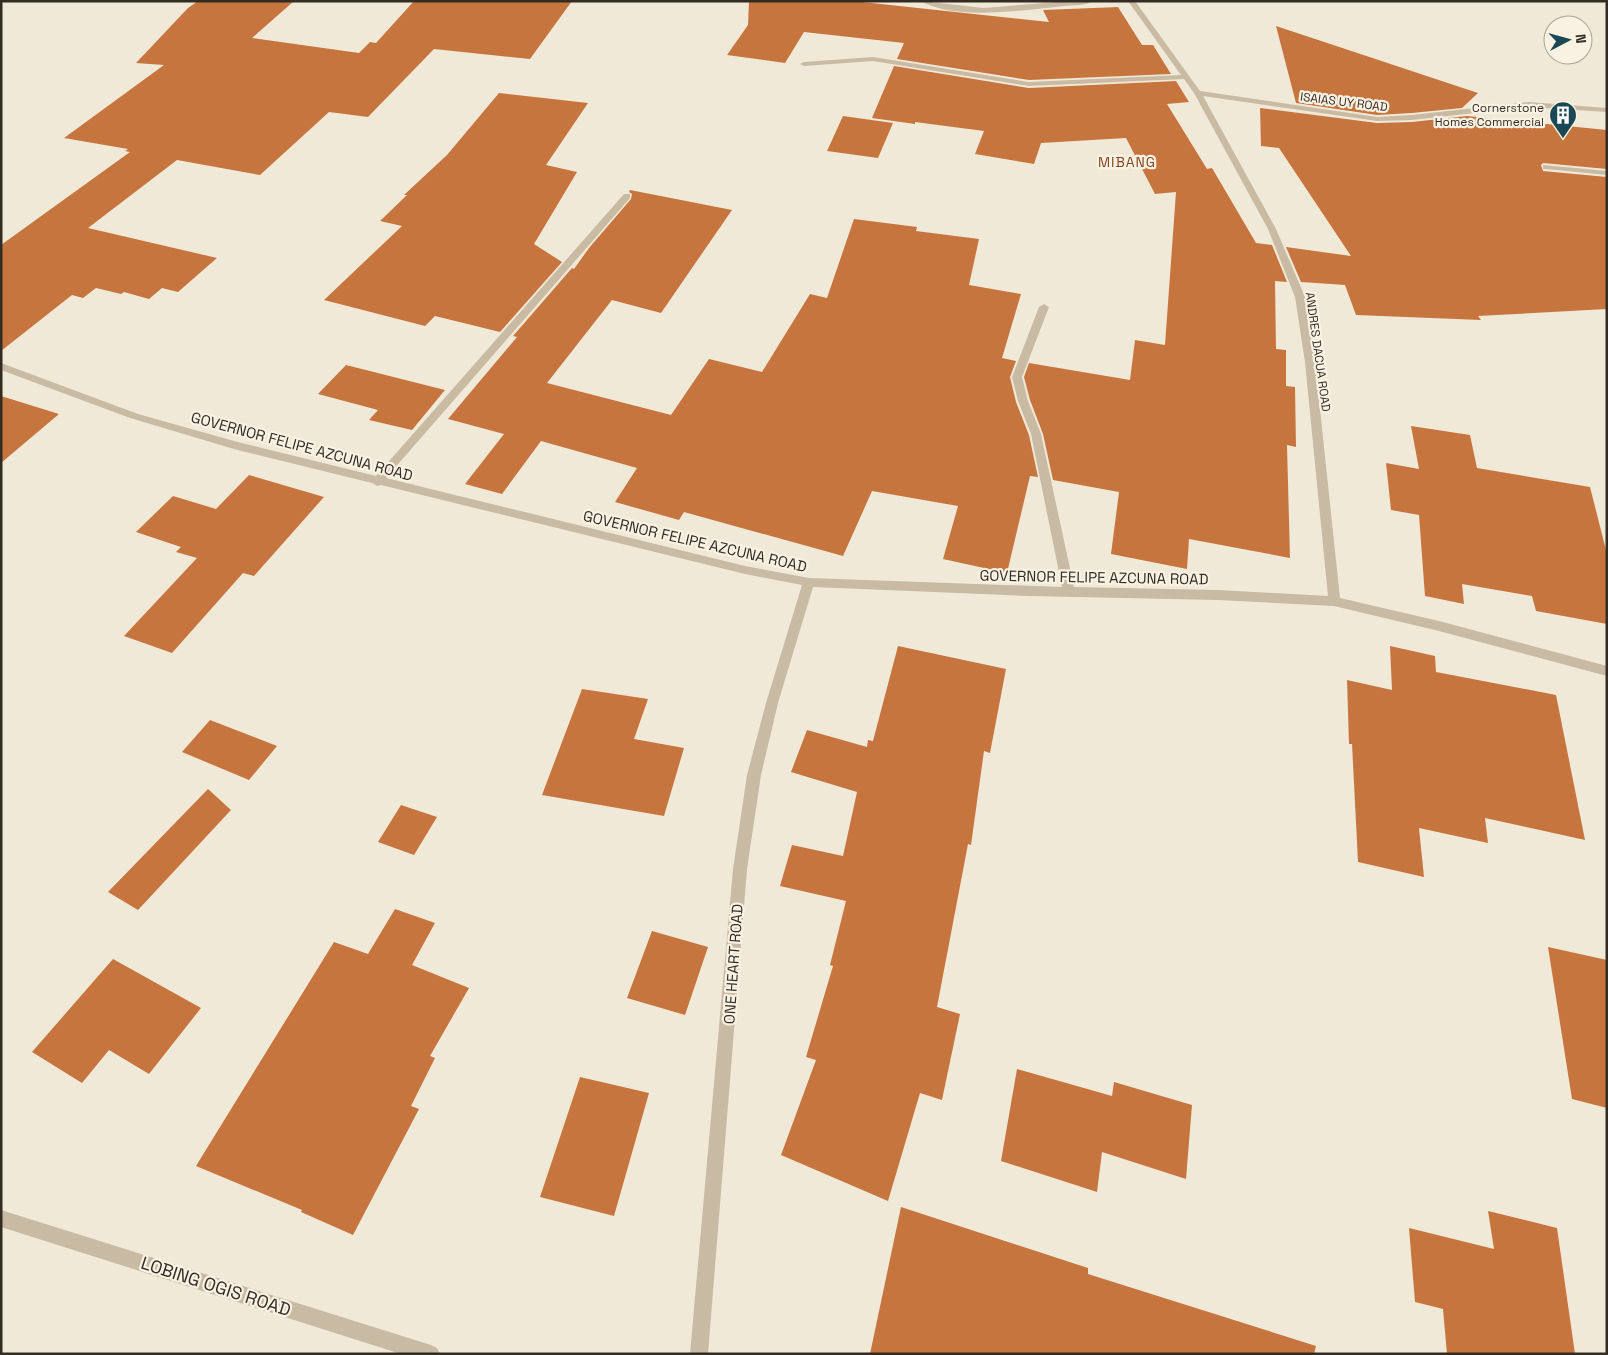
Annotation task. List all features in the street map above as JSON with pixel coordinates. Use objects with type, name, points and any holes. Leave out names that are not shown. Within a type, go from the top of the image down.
[{"type":"street","points":[[924,1],[953,8],[982,10],[1091,1]]},
{"type":"street","name":"ANDRES DACUA ROAD","points":[[1131,1],[1198,93],[1272,229],[1300,297],[1310,362],[1334,601]]},
{"type":"street","points":[[804,64],[873,59],[1029,84],[1187,77]]},
{"type":"street","name":"ISAIAS UY ROAD","points":[[1198,93],[1377,119],[1404,119],[1520,105],[1554,105],[1607,110]]},
{"type":"street","points":[[1546,167],[1607,173]]},
{"type":"street","points":[[377,482],[627,196]]},
{"type":"street","points":[[1044,307],[1017,377],[1023,401],[1036,434],[1069,592]]},
{"type":"street","name":"GOVERNOR FELIPE AZCUNA ROAD","points":[[1,366],[134,416],[234,445],[377,482],[744,570],[809,582],[1069,592],[1218,595],[1334,601],[1439,626],[1607,671]]},
{"type":"street","name":"ONE HEART ROAD","points":[[699,1354],[740,869],[754,775],[772,704],[809,582]]},
{"type":"street","name":"LOBING OGIS ROAD","points":[[1,1218],[431,1354]]},
{"type":"building","points":[[198,1],[294,1],[252,38],[359,53],[370,42],[376,43],[414,1],[572,1],[530,59],[434,49],[368,117],[329,112],[260,175],[177,160],[88,228],[217,258],[178,292],[162,288],[149,299],[124,292],[121,294],[96,288],[83,298],[72,295],[1,351],[1,245],[130,152],[125,151],[128,149],[64,138],[164,65],[136,63],[188,8]]},
{"type":"building","points":[[749,1],[853,1],[1049,22],[1043,10],[1118,7],[1142,45],[1153,45],[1171,74],[1029,80],[897,59],[904,43],[804,32],[785,63],[727,55],[748,25]]},
{"type":"building","points":[[1276,26],[1478,93],[1462,108],[1377,115],[1296,103]]},
{"type":"building","points":[[894,66],[1029,88],[1176,81],[1189,102],[1167,104],[1207,169],[1212,168],[1256,243],[1272,245],[1287,282],[1275,281],[1276,349],[1286,350],[1286,386],[1295,387],[1296,447],[1287,445],[1290,558],[1189,539],[1187,569],[1111,554],[1119,492],[1053,480],[1043,434],[1030,400],[1024,377],[1029,363],[1130,380],[1135,340],[1165,345],[1176,192],[1155,194],[1126,138],[1041,143],[1034,164],[975,154],[984,131],[872,118]]},
{"type":"building","points":[[499,93],[588,103],[546,165],[577,172],[534,244],[562,262],[500,332],[435,316],[425,326],[324,300],[402,226],[380,221],[407,195],[404,195],[447,155]]},
{"type":"building","points":[[1260,108],[1377,123],[1412,122],[1467,116],[1607,130],[1607,169],[1543,163],[1541,165],[1543,171],[1607,177],[1607,309],[1478,316],[1481,320],[1356,315],[1345,285],[1301,282],[1286,247],[1351,256],[1279,148],[1261,146]]},
{"type":"building","points":[[843,116],[893,123],[878,158],[827,151]]},
{"type":"building","points":[[630,190],[732,210],[661,313],[612,300],[547,383],[671,415],[709,359],[762,372],[810,294],[827,298],[854,219],[917,227],[916,231],[979,239],[969,285],[1021,294],[1002,358],[1016,361],[1010,377],[1016,402],[1029,435],[1038,477],[1030,476],[1007,573],[943,559],[958,506],[872,491],[843,556],[684,512],[679,520],[615,502],[637,468],[541,441],[502,494],[465,484],[504,434],[448,419],[517,337],[513,336],[572,268],[574,269],[589,248],[631,199],[632,194],[629,192]]},
{"type":"building","points":[[346,365],[445,390],[412,430],[369,420],[378,410],[318,394]]},
{"type":"building","points":[[1,396],[59,414],[1,463]]},
{"type":"building","points":[[1411,426],[1470,435],[1477,468],[1590,487],[1607,554],[1607,624],[1536,611],[1532,596],[1462,584],[1464,604],[1425,596],[1419,515],[1391,510],[1386,463],[1419,469]]},
{"type":"building","points":[[249,475],[324,497],[254,576],[243,573],[172,653],[124,636],[197,558],[176,552],[181,547],[136,532],[173,496],[216,509]]},
{"type":"building","points":[[898,646],[1006,669],[990,753],[984,751],[971,845],[968,844],[937,1007],[960,1014],[942,1100],[920,1093],[888,1201],[781,1155],[816,1060],[806,1057],[833,966],[830,965],[846,901],[780,886],[792,845],[843,856],[857,792],[791,772],[807,730],[867,747],[868,740],[873,741]]},
{"type":"building","points":[[1390,646],[1435,656],[1436,672],[1556,695],[1585,840],[1485,818],[1488,843],[1419,828],[1424,877],[1358,862],[1352,744],[1349,744],[1347,680],[1392,690]]},
{"type":"building","points":[[582,689],[648,699],[634,739],[684,748],[664,816],[542,795]]},
{"type":"building","points":[[210,720],[277,746],[249,780],[182,752]]},
{"type":"building","points":[[208,789],[231,810],[138,910],[108,892]]},
{"type":"building","points":[[401,805],[437,817],[414,855],[378,842]]},
{"type":"building","points":[[395,909],[435,923],[412,965],[469,988],[430,1056],[435,1058],[411,1106],[419,1109],[353,1235],[301,1212],[302,1210],[196,1166],[334,942],[368,954]]},
{"type":"building","points":[[652,931],[708,947],[685,1015],[627,998]]},
{"type":"building","points":[[1548,947],[1607,960],[1607,1108],[1572,1099]]},
{"type":"building","points":[[113,959],[201,1008],[149,1074],[109,1050],[82,1083],[32,1052]]},
{"type":"building","points":[[1017,1069],[1112,1096],[1114,1082],[1192,1105],[1186,1179],[1102,1152],[1097,1192],[1001,1161]]},
{"type":"building","points":[[580,1077],[649,1093],[614,1216],[540,1197]]},
{"type":"building","points":[[901,1207],[1088,1268],[1088,1274],[1316,1346],[1314,1354],[870,1354]]},
{"type":"building","points":[[1488,1211],[1557,1228],[1575,1354],[1447,1354],[1443,1309],[1415,1302],[1409,1228],[1494,1249]]},
{"type":"place","name":"Cornerstone Homes Commercial","points":[[1563,139]]},
{"type":"district","name":"MIBANG","points":[[1127,162]]}]
